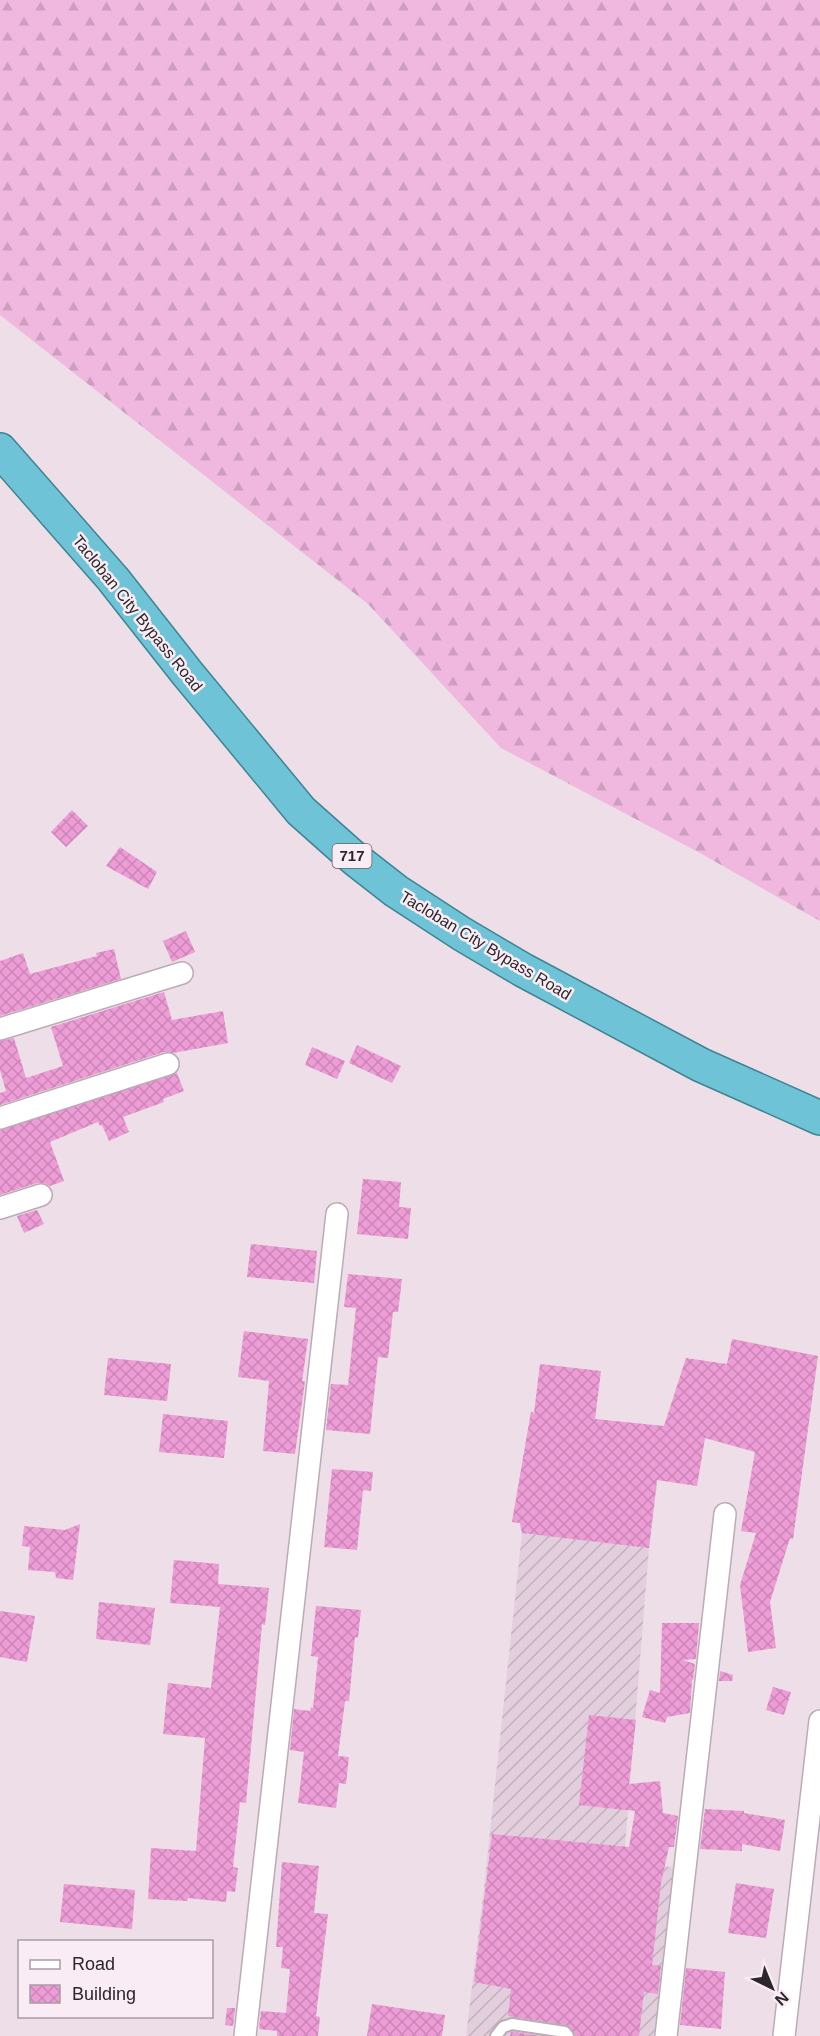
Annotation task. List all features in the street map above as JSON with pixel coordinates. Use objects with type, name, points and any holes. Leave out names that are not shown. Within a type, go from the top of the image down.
[{"type":"highway","name":"Tacloban City Bypass Road","points":[[0,450],[113,579],[187,673],[302,811],[355,859],[406,897],[523,970],[701,1065],[820,1118]]},
{"type":"street","points":[[0,1029],[182,973]]},
{"type":"street","points":[[0,1118],[168,1064]]},
{"type":"street","points":[[0,1208],[41,1195]]},
{"type":"street","points":[[245,2036],[337,1214]]},
{"type":"street","points":[[666,2036],[725,1514]]},
{"type":"street","points":[[784,2036],[820,1721]]},
{"type":"lane","points":[[496,2036],[503,2027],[512,2024],[565,2032],[568,2036]]},
{"type":"shaded area","points":[[531,1412],[664,1427],[649,1548],[624,1859],[676,1868],[654,2036],[466,2036],[522,1533],[520,1523],[512,1522]]},
{"type":"green space","points":[[0,0],[820,0],[820,921],[700,853],[501,748],[368,604],[0,315]]},
{"type":"building","points":[[72,810],[88,826],[66,847],[51,832]]},
{"type":"building","points":[[120,847],[157,872],[148,889],[106,866]]},
{"type":"building","points":[[186,931],[195,952],[172,962],[163,941]]},
{"type":"building","points":[[114,949],[121,979],[0,1016],[0,961],[23,953],[30,974],[97,956],[96,953]]},
{"type":"building","points":[[164,992],[172,1020],[223,1011],[228,1043],[173,1053],[164,1052],[0,1105],[0,1093],[6,1091],[0,1070],[0,1041],[14,1038],[26,1078],[63,1066],[51,1027]]},
{"type":"building","points":[[357,1045],[401,1066],[392,1083],[349,1063]]},
{"type":"building","points":[[312,1047],[345,1061],[337,1079],[305,1065]]},
{"type":"building","points":[[177,1073],[184,1091],[163,1099],[164,1102],[123,1117],[129,1132],[109,1141],[102,1125],[100,1126],[98,1122],[50,1142],[64,1181],[50,1186],[37,1183],[0,1195],[0,1130]]},
{"type":"building","points":[[363,1179],[401,1182],[399,1207],[411,1208],[408,1239],[357,1234]]},
{"type":"building","points":[[37,1210],[44,1224],[24,1233],[17,1216]]},
{"type":"building","points":[[251,1244],[317,1251],[314,1283],[247,1277]]},
{"type":"building","points":[[348,1274],[402,1279],[398,1312],[393,1312],[388,1358],[378,1357],[370,1434],[326,1430],[331,1384],[348,1385],[356,1308],[344,1307]]},
{"type":"building","points":[[244,1331],[308,1339],[295,1454],[263,1451],[269,1381],[238,1377]]},
{"type":"building","points":[[732,1339],[818,1356],[793,1539],[790,1538],[770,1602],[776,1648],[748,1652],[740,1585],[756,1533],[741,1531],[755,1452],[705,1438],[697,1486],[657,1480],[649,1548],[522,1533],[520,1523],[512,1522],[531,1412],[534,1413],[540,1364],[601,1371],[595,1419],[664,1426],[686,1358],[727,1364]]},
{"type":"building","points":[[108,1358],[171,1364],[167,1401],[104,1395]]},
{"type":"building","points":[[163,1414],[228,1421],[224,1458],[159,1452]]},
{"type":"building","points":[[332,1469],[373,1472],[371,1491],[363,1490],[357,1550],[324,1547]]},
{"type":"building","points":[[80,1524],[73,1580],[56,1578],[55,1572],[28,1570],[30,1547],[22,1546],[24,1526],[65,1530]]},
{"type":"building","points":[[174,1560],[219,1564],[218,1584],[269,1588],[265,1625],[262,1624],[246,1803],[240,1802],[233,1867],[238,1868],[235,1892],[227,1891],[226,1902],[188,1898],[187,1901],[148,1899],[151,1848],[196,1851],[205,1738],[163,1734],[168,1683],[211,1688],[220,1607],[170,1603]]},
{"type":"building","points":[[99,1602],[155,1608],[150,1645],[96,1639]]},
{"type":"building","points":[[316,1606],[361,1610],[358,1638],[355,1637],[349,1701],[345,1701],[338,1756],[349,1757],[346,1784],[339,1783],[336,1808],[298,1803],[304,1752],[290,1750],[294,1709],[310,1711],[311,1707],[313,1708],[318,1657],[311,1656]]},
{"type":"building","points":[[0,1611],[35,1616],[27,1662],[0,1657]]},
{"type":"building","points":[[662,1623],[699,1623],[696,1659],[683,1660],[695,1664],[690,1713],[667,1717],[665,1723],[642,1717],[650,1690],[660,1693]]},
{"type":"building","points":[[720,1671],[733,1675],[732,1681],[719,1681]]},
{"type":"building","points":[[773,1687],[791,1692],[784,1715],[766,1710]]},
{"type":"building","points":[[589,1715],[636,1720],[629,1784],[660,1781],[663,1813],[678,1816],[674,1847],[669,1847],[661,1883],[652,1965],[661,1966],[658,1994],[644,1992],[639,2036],[575,2036],[571,2028],[566,2025],[508,2016],[511,1989],[474,1982],[492,1834],[629,1847],[635,1811],[579,1805]]},
{"type":"building","points":[[705,1809],[744,1811],[744,1813],[785,1820],[780,1851],[742,1844],[742,1851],[700,1849]]},
{"type":"building","points":[[282,1862],[319,1866],[314,1913],[328,1914],[316,2016],[320,2017],[318,2036],[277,2036],[277,2031],[259,2029],[261,2011],[286,2013],[290,1969],[281,1968],[283,1947],[276,1947]]},
{"type":"building","points":[[736,1883],[774,1889],[766,1938],[728,1933]]},
{"type":"building","points":[[64,1884],[135,1890],[132,1929],[60,1922]]},
{"type":"building","points":[[686,1968],[725,1972],[721,2029],[680,2025]]},
{"type":"building","points":[[372,2004],[445,2015],[442,2036],[367,2036]]},
{"type":"building","points":[[227,2008],[235,2008],[233,2026],[225,2025]]},
{"type":"building","points":[[513,2032],[541,2036],[510,2036]]}]
